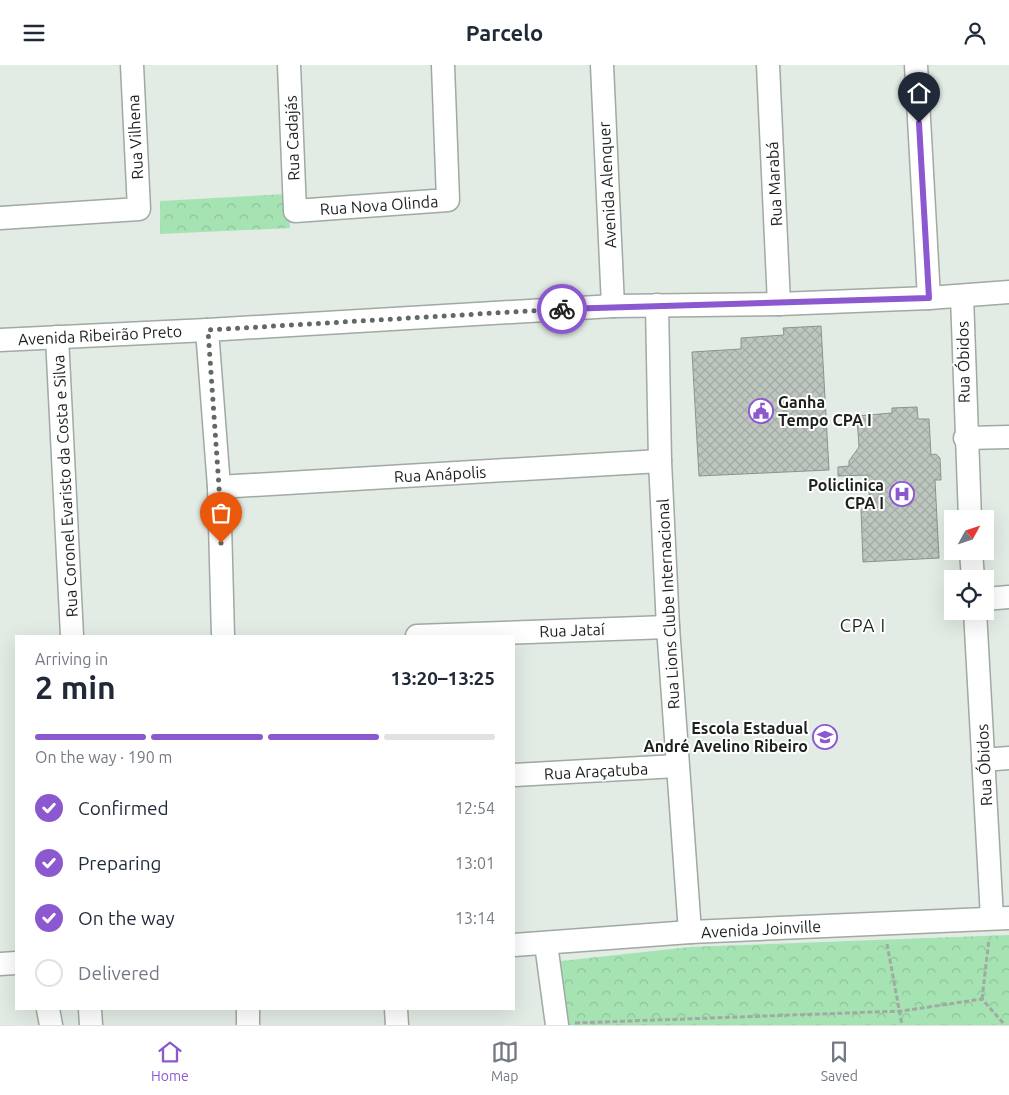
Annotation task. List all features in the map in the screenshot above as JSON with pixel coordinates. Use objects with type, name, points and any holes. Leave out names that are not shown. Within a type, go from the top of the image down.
[{"type":"street","name":"Rua Vilhena","points":[[0,218],[139,209],[132,65]]},
{"type":"street","name":"Rua Cadajás","points":[[289,65],[295,211]]},
{"type":"street","name":"Rua Nova Olinda","points":[[295,211],[448,200],[443,65]]},
{"type":"street","name":"Avenida Alenquer","points":[[602,65],[613,306]]},
{"type":"street","name":"Rua Marabá","points":[[768,65],[779,304]]},
{"type":"street","points":[[916,65],[929,298]]},
{"type":"street","name":"Avenida Ribeirão Preto","points":[[0,340],[208,330],[613,306],[779,304],[929,298],[1009,292]]},
{"type":"street","name":"Rua Óbidos","points":[[962,296],[965,438],[969,510]]},
{"type":"street","name":"Rua Lions Clube Internacional","points":[[657,305],[660,461],[668,627],[690,932]]},
{"type":"street","points":[[208,330],[219,487],[223,635]]},
{"type":"street","name":"Rua Coronel Evaristo da Costa e Silva","points":[[57,337],[72,635]]},
{"type":"street","points":[[965,438],[1009,437]]},
{"type":"street","name":"Rua Anápolis","points":[[219,487],[660,461]]},
{"type":"street","points":[[994,598],[1009,597]]},
{"type":"street","name":"Rua Óbidos","points":[[975,620],[983,760],[1000,918]]},
{"type":"street","name":"Rua Jataí","points":[[445,635],[668,627]]},
{"type":"street","points":[[983,760],[1009,758]]},
{"type":"street","name":"Rua Araçatuba","points":[[515,775],[678,766]]},
{"type":"street","name":"Avenida Joinville","points":[[515,945],[690,932],[1000,918]]},
{"type":"street","points":[[546,944],[557,1025]]},
{"type":"street","points":[[0,964],[15,963]]},
{"type":"street","points":[[48,1010],[51,1025]]},
{"type":"street","points":[[90,1010],[91,1025]]},
{"type":"street","points":[[248,1010],[248,1025]]},
{"type":"street","points":[[396,1010],[397,1025]]},
{"type":"path","points":[[982,999],[1000,918]]},
{"type":"path","points":[[883,924],[902,1011],[902,1025]]},
{"type":"path","points":[[557,1025],[902,1011],[982,999]]},
{"type":"path","points":[[982,999],[1005,1025]]},
{"type":"green space","points":[[287,194],[290,228],[160,234],[160,201]]},
{"type":"green space","points":[[1009,935],[1009,1025],[566,1025],[561,961],[690,947]]},
{"type":"building","name":"Ganha Tempo CPA I","points":[[821,326],[829,470],[699,476],[692,352],[741,349],[741,338],[784,335],[783,328]]},
{"type":"building","name":"Policlinica CPA I","points":[[917,407],[918,419],[929,419],[931,455],[936,454],[940,458],[941,480],[935,480],[939,558],[863,562],[861,509],[870,508],[868,475],[838,476],[838,467],[849,466],[849,461],[859,447],[857,416],[892,413],[892,408]]},
{"type":"way so far","points":[[221,543],[208,330],[562,309]]},
{"type":"place","name":"Ganha Tempo CPA I","points":[[761,411]]},
{"type":"place","name":"Policlinica CPA I","points":[[902,494]]},
{"type":"place","name":"Escola Estadual André Avelino Ribeiro","points":[[825,737]]},
{"type":"district","name":"CPA I","points":[[863,626]]},
{"type":"route","points":[[562,309],[613,306],[779,304],[929,298],[919,123]]}]
